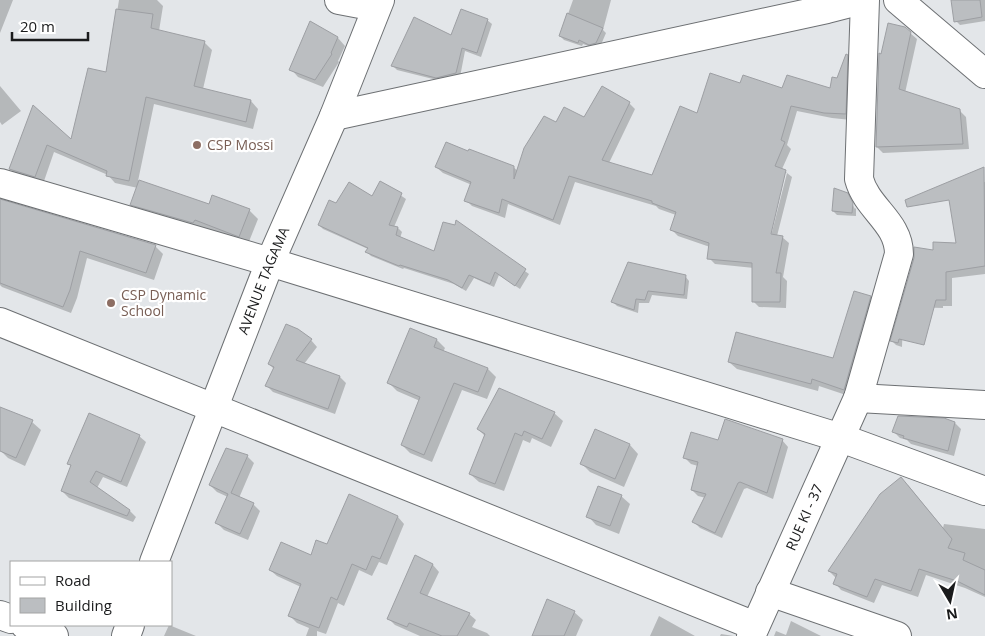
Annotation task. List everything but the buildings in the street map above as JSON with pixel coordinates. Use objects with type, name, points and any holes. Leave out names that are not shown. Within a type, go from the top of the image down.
[{"type":"street","points":[[338,0],[378,3]]},
{"type":"street","points":[[334,116],[820,4],[863,0]]},
{"type":"street","name":"RUE KI - 37","points":[[753,631],[858,398],[900,254],[899,242],[893,230],[866,198],[860,179],[863,0]]},
{"type":"street","points":[[898,0],[985,74]]},
{"type":"street","name":"AVENUE TAGAMA","points":[[154,561],[270,262],[334,116],[378,3]]},
{"type":"street","points":[[0,183],[270,262],[841,438],[985,491]]},
{"type":"street","points":[[0,322],[214,407],[753,631]]},
{"type":"street","points":[[858,398],[985,405]]},
{"type":"street","points":[[770,592],[897,636]]},
{"type":"street","points":[[28,626],[54,636]]},
{"type":"place","name":"CSP Mossi","points":[[197,145]]},
{"type":"place","name":"CSP Dynamic School","points":[[111,303]]}]
